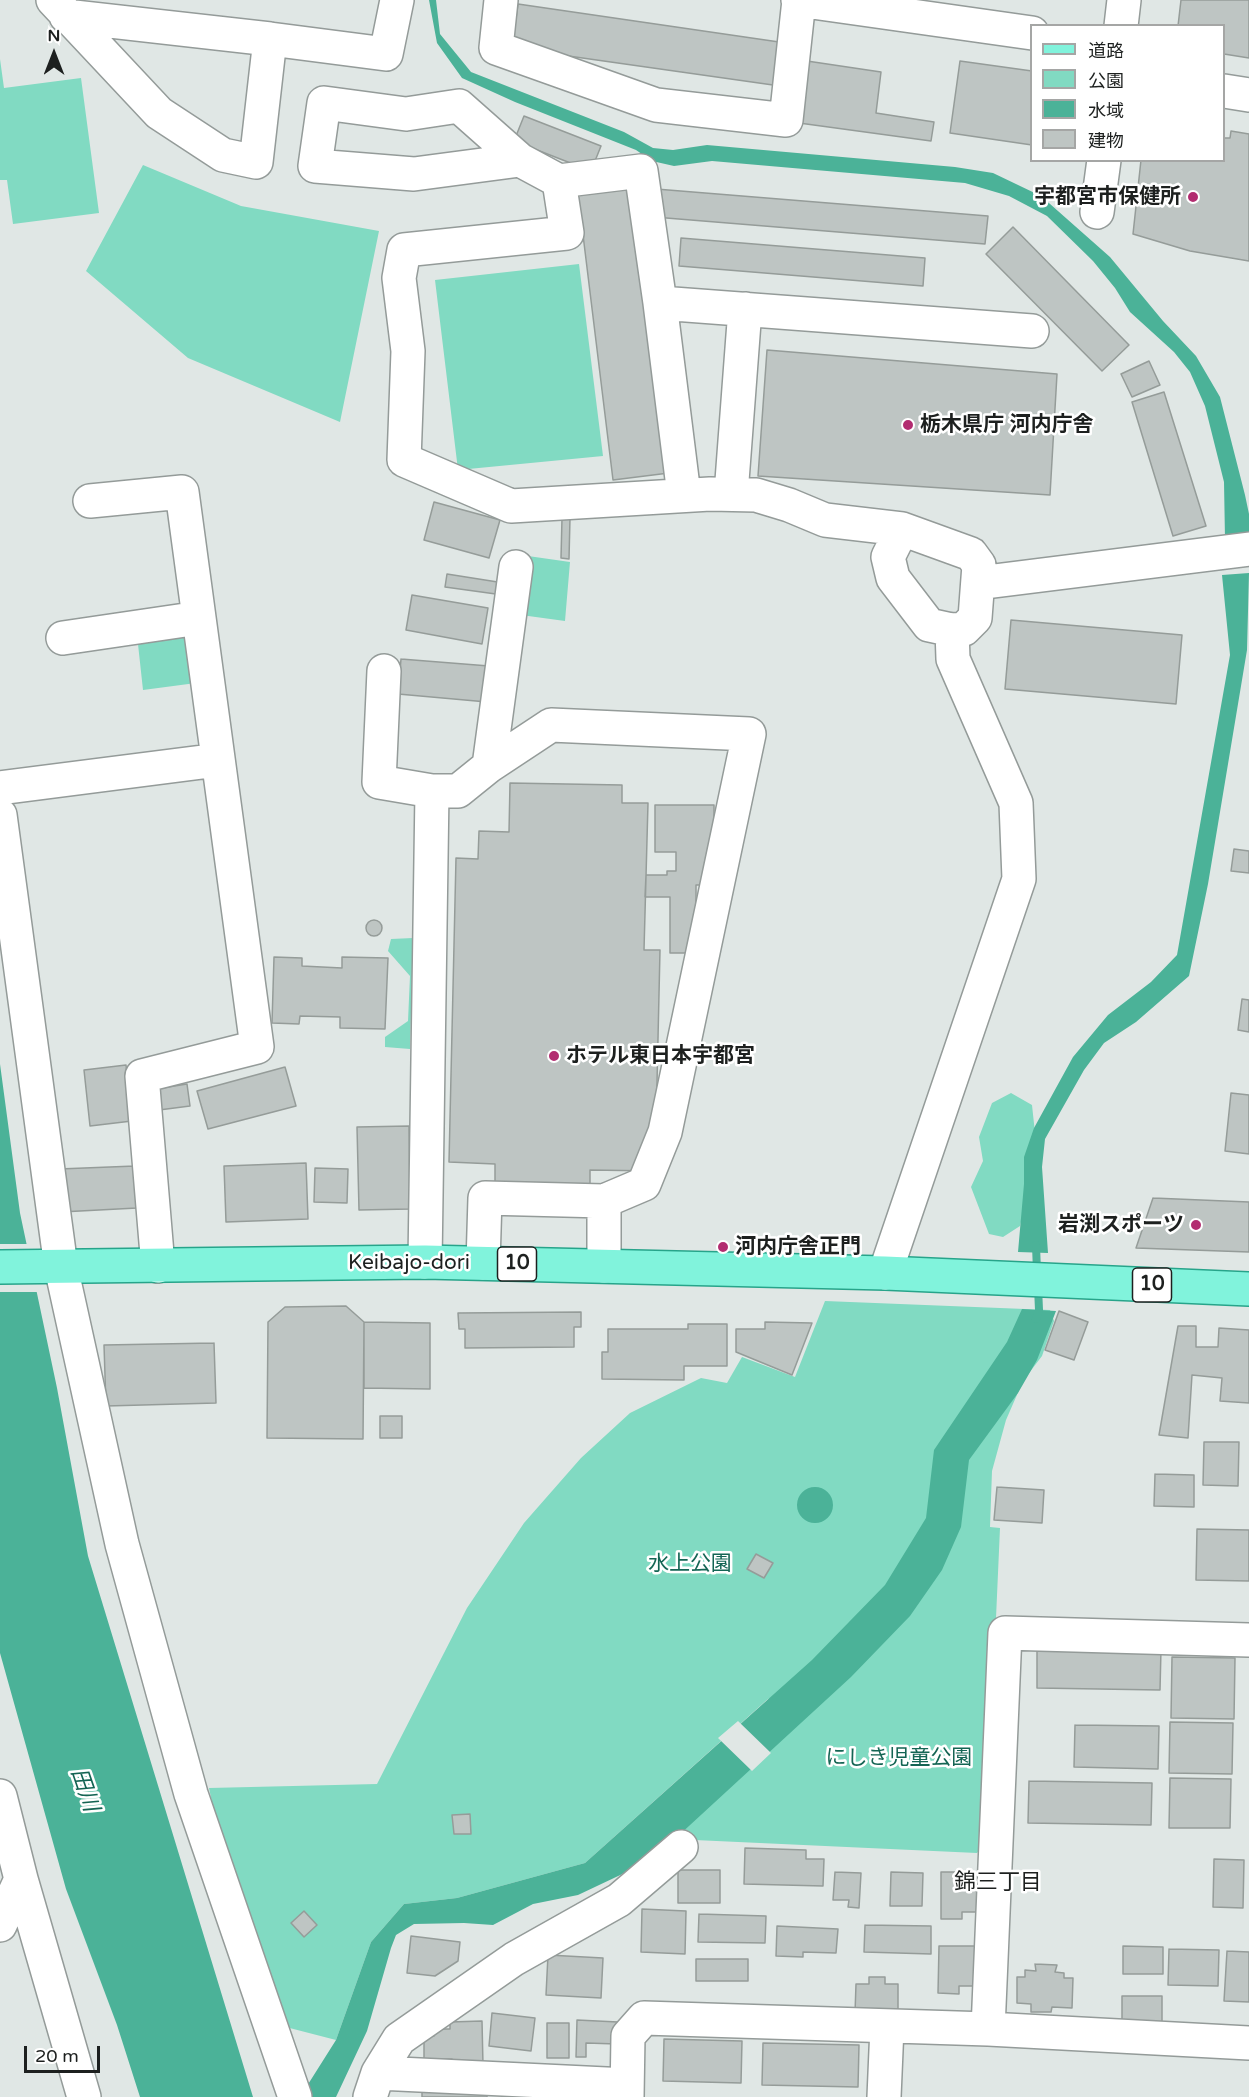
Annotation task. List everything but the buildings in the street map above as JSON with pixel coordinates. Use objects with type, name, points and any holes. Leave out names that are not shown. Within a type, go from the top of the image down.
[{"type":"main road","name":"Keibajo-dori","points":[[48,1267],[483,1263],[885,1273],[1249,1289]]},
{"type":"main road","name":"10","points":[[0,1268],[48,1267]]},
{"type":"street","points":[[60,8],[386,54],[397,0]]},
{"type":"street","points":[[501,0],[496,48],[656,105],[786,120],[798,0],[1030,33]]},
{"type":"street","points":[[1121,24],[1124,0]]},
{"type":"street","points":[[60,8],[159,113],[223,154],[255,162],[270,39]]},
{"type":"street","points":[[1225,91],[1249,95]]},
{"type":"street","points":[[520,160],[414,174],[315,166],[324,103],[406,114],[459,106],[520,160],[559,181],[640,171],[660,303],[684,495]]},
{"type":"street","points":[[1097,212],[1104,162]]},
{"type":"street","points":[[559,181],[567,233],[404,250],[399,278],[408,351],[404,460],[511,506],[684,495],[756,495],[789,505],[825,520],[902,529],[971,554],[979,565],[975,618],[964,629],[952,630],[929,625],[893,578],[888,557],[902,529]]},
{"type":"street","points":[[660,303],[1032,330]]},
{"type":"street","points":[[730,494],[745,309]]},
{"type":"street","points":[[90,501],[182,492],[256,1047],[142,1076],[158,1266]]},
{"type":"street","points":[[978,583],[1249,549]]},
{"type":"street","points":[[489,766],[516,567]]},
{"type":"street","points":[[63,638],[199,618]]},
{"type":"street","points":[[885,1273],[1019,879],[1016,803],[953,659],[952,630]]},
{"type":"street","points":[[384,670],[379,782],[432,790],[458,790],[489,766],[551,725],[749,734],[665,1132],[644,1184],[604,1200],[485,1198],[483,1263]]},
{"type":"street","points":[[0,788],[218,760]]},
{"type":"street","points":[[426,1262],[432,790]]},
{"type":"street","points":[[0,815],[48,1267],[191,1794],[295,2097]]},
{"type":"street","points":[[604,1200],[604,1266]]},
{"type":"street","points":[[988,2029],[1005,1633],[1249,1640]]},
{"type":"street","points":[[0,1796],[21,1879],[84,2097]]},
{"type":"street","points":[[681,1847],[619,1900],[514,1959],[399,2039],[374,2085],[627,2091],[628,2036],[644,2018],[988,2029],[1249,2043]]},
{"type":"street","points":[[0,1925],[21,1879]]},
{"type":"street","points":[[884,2097],[887,2027]]},
{"type":"green space","points":[[0,59],[4,88],[81,78],[99,213],[13,224],[7,180],[0,180]]},
{"type":"green space","points":[[143,165],[241,206],[379,231],[340,422],[188,358],[86,271]]},
{"type":"green space","points":[[579,264],[603,456],[458,470],[435,280]]},
{"type":"green space","points":[[528,556],[570,562],[565,621],[521,615]]},
{"type":"green space","points":[[137,635],[189,635],[196,683],[143,690]]},
{"type":"green space","points":[[413,938],[410,1049],[385,1047],[385,1037],[408,1021],[410,976],[388,951],[391,939]]},
{"type":"green space","points":[[1011,1093],[1032,1105],[1035,1133],[1028,1193],[1020,1226],[1003,1237],[989,1234],[971,1187],[983,1161],[979,1137],[992,1103]]},
{"type":"green space","name":"水上公園","points":[[825,1301],[1050,1310],[1054,1321],[1042,1356],[1023,1381],[1006,1420],[992,1471],[990,1527],[1000,1528],[986,1843],[977,1853],[673,1839],[769,1698],[585,1863],[457,1898],[404,1904],[371,1942],[336,2040],[278,2025],[221,1845],[209,1788],[377,1784],[467,1608],[524,1523],[581,1458],[630,1413],[701,1378],[727,1383],[742,1357],[795,1377]]},
{"type":"water","points":[[429,0],[436,0],[440,34],[471,72],[624,132],[653,148],[673,150],[707,145],[955,167],[993,173],[1041,196],[1110,257],[1163,321],[1196,356],[1220,397],[1249,514],[1249,537],[1225,539],[1224,482],[1205,406],[1190,372],[1174,352],[1130,312],[1115,288],[1093,261],[1047,216],[1009,196],[965,183],[712,161],[674,166],[652,161],[636,150],[515,102],[462,78],[437,43]]},
{"type":"water","points":[[1249,573],[1247,650],[1208,884],[1189,976],[1136,1022],[1104,1043],[1084,1070],[1045,1139],[1042,1167],[1048,1253],[1018,1252],[1024,1157],[1034,1128],[1073,1057],[1108,1015],[1151,982],[1177,955],[1230,655],[1222,575]]},
{"type":"water","name":"田川","points":[[0,1064],[20,1213],[57,1388],[88,1556],[253,2097],[140,2097],[117,2025],[66,1889],[0,1653]]},
{"type":"water","points":[[1022,1309],[1056,1311],[1037,1360],[1018,1393],[969,1460],[961,1527],[942,1570],[910,1616],[851,1677],[652,1860],[578,1895],[533,1904],[493,1925],[414,1924],[396,1935],[367,2031],[336,2097],[300,2097],[336,2040],[371,1942],[404,1904],[457,1898],[585,1863],[812,1660],[885,1585],[926,1518],[934,1450],[1007,1342]]},
{"type":"water","points":[[815,1487],[828,1492],[833,1505],[828,1518],[815,1523],[802,1518],[797,1505],[802,1492]]},
{"type":"pier","points":[[0,1244],[29,1244],[39,1292],[0,1292]]},
{"type":"pier","points":[[738,1721],[771,1753],[752,1771],[718,1738]]},
{"type":"waterway","points":[[1036,1245],[1037,1272]]},
{"type":"waterway","points":[[1036,1319],[1039,1310],[1038,1287]]},
{"type":"place","name":"宇都宮市保健所","points":[[1193,197]]},
{"type":"place","name":"栃木県庁 河内庁舎","points":[[908,425]]},
{"type":"place","name":"ホテル東日本宇都宮","points":[[554,1056]]},
{"type":"place","name":"岩渕スポーツ","points":[[1196,1225]]},
{"type":"place","name":"河内庁舎正門","points":[[723,1247]]},
{"type":"district","name":"錦三丁目","points":[[998,1883]]},
{"type":"park label","name":"にしき児童公園","points":[[899,1758]]}]
